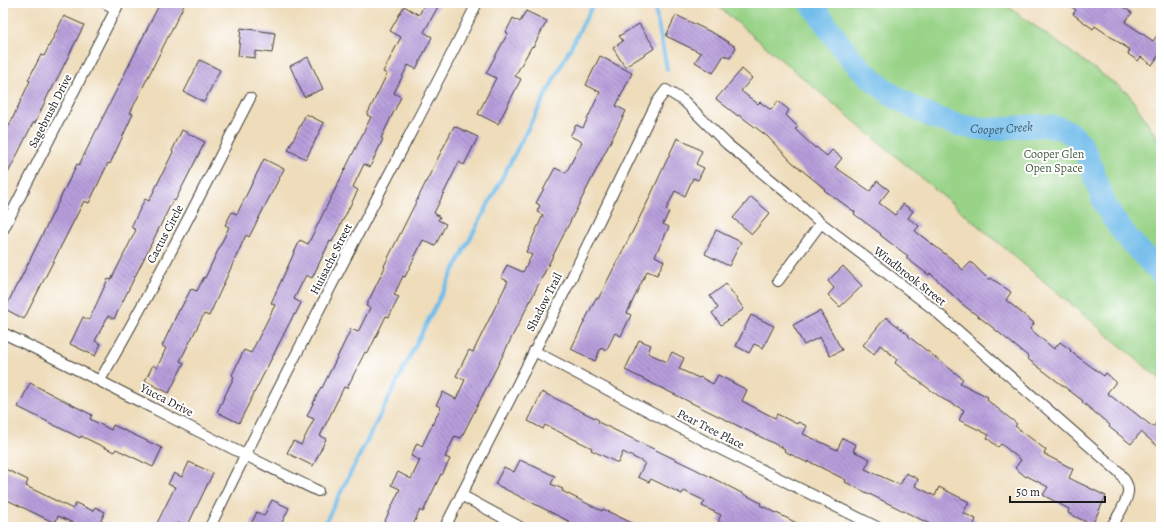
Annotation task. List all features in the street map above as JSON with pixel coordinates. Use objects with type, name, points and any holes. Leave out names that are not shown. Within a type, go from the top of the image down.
[{"type":"street","points":[[105,3],[118,6]]},
{"type":"street","name":"Huisache Street","points":[[210,527],[245,455],[371,208],[444,71],[477,3]]},
{"type":"street","name":"Sagebrush Drive","points":[[3,230],[118,6]]},
{"type":"street","name":"Windbrook Street","points":[[666,90],[684,100],[727,144],[821,223],[932,308],[1119,472],[1126,481],[1128,492],[1112,527]]},
{"type":"street","name":"Shadow Trail","points":[[445,527],[566,289],[657,102],[666,90]]},
{"type":"street","name":"Cactus Circle","points":[[100,380],[126,336],[170,254],[250,98]]},
{"type":"street","points":[[778,280],[821,223]]},
{"type":"street","name":"Yucca Drive","points":[[3,333],[100,380],[318,491]]},
{"type":"street","name":"Pear Tree Place","points":[[534,351],[726,452],[877,527]]},
{"type":"street","points":[[461,495],[520,527]]},
{"type":"green space","name":"Cooper Glen Open Space","points":[[714,3],[1003,3],[1128,93],[1161,143],[1161,380]]},
{"type":"building","points":[[160,3],[185,3],[130,113],[133,114],[110,164],[108,163],[89,203],[84,201],[24,319],[5,309],[77,164],[79,165]]},
{"type":"building","points":[[425,3],[440,3],[424,32],[432,37],[416,69],[408,65],[394,93],[401,97],[381,138],[383,139],[370,167],[364,164],[353,187],[358,190],[312,278],[306,275],[294,299],[301,303],[239,423],[217,412],[234,377],[232,375],[244,350],[251,353],[275,305],[271,303],[300,240],[308,244],[371,117],[367,115],[387,74],[383,72],[401,37],[390,31],[404,6],[419,15]]},
{"type":"building","points":[[1067,3],[1117,3],[1132,13],[1125,22],[1153,41],[1161,30],[1161,52],[1152,65],[1141,57],[1138,61],[1128,54],[1130,50],[1095,26],[1093,29],[1073,14],[1076,10]]},
{"type":"building","points":[[526,11],[547,21],[515,76],[521,79],[498,124],[478,114],[496,78],[486,73],[508,33],[506,32],[513,18],[520,22]]},
{"type":"building","points":[[676,15],[715,34],[736,47],[730,58],[724,55],[713,73],[695,62],[701,53],[666,36]]},
{"type":"building","points":[[64,16],[84,25],[3,183],[3,126],[8,128],[30,81],[28,80],[41,55],[44,56]]},
{"type":"building","points":[[639,24],[655,48],[625,67],[613,48],[623,41],[619,36]]},
{"type":"building","points":[[241,28],[275,33],[272,53],[255,51],[255,58],[238,56]]},
{"type":"building","points":[[600,56],[632,73],[616,106],[626,111],[461,438],[455,436],[445,457],[450,459],[442,475],[441,474],[423,512],[420,510],[412,527],[382,527],[400,489],[391,485],[398,472],[411,479],[420,460],[411,456],[417,443],[422,446],[441,407],[436,405],[443,392],[456,399],[465,380],[456,376],[469,350],[473,352],[508,281],[501,278],[507,265],[523,272],[532,255],[526,252],[543,215],[537,212],[540,205],[536,203],[555,168],[566,173],[582,142],[570,136],[576,125],[583,128],[600,92],[586,85]]},
{"type":"building","points":[[308,57],[323,89],[304,97],[290,66]]},
{"type":"building","points":[[200,60],[220,70],[204,102],[184,92]]},
{"type":"building","points":[[742,69],[752,78],[741,91],[758,104],[760,102],[771,110],[778,101],[789,110],[786,115],[798,127],[795,129],[815,148],[816,147],[827,156],[832,150],[842,158],[835,167],[870,191],[877,181],[889,190],[879,203],[895,215],[903,204],[913,211],[908,218],[919,226],[915,231],[953,260],[963,270],[971,262],[989,280],[991,278],[1011,292],[1006,300],[1034,323],[1030,329],[1054,349],[1060,342],[1104,376],[1106,373],[1116,382],[1107,393],[1153,427],[1161,417],[1161,449],[1141,432],[1131,444],[1109,427],[1110,425],[1082,402],[1083,401],[1028,359],[1029,357],[962,304],[930,273],[929,275],[906,258],[908,256],[854,214],[855,212],[824,190],[825,189],[792,162],[767,136],[716,99]]},
{"type":"building","points":[[306,114],[324,123],[306,159],[288,150]]},
{"type":"building","points":[[454,126],[478,137],[464,165],[459,162],[434,213],[440,217],[438,220],[446,224],[435,246],[423,240],[405,277],[403,276],[394,295],[399,297],[389,317],[386,316],[368,353],[365,352],[347,388],[344,387],[320,436],[326,439],[313,466],[287,453],[293,441],[301,445],[314,419],[307,416],[351,329],[358,332],[370,308],[366,306],[385,267],[384,266]]},
{"type":"building","points":[[182,130],[205,142],[175,201],[173,200],[114,319],[108,316],[95,341],[101,344],[95,356],[70,344],[83,317],[89,320],[108,279],[111,280],[136,230],[131,227],[145,199],[149,201]]},
{"type":"building","points":[[677,138],[702,151],[696,164],[704,168],[698,180],[693,178],[685,196],[675,191],[666,210],[669,212],[663,224],[669,227],[655,256],[664,261],[657,275],[647,271],[627,313],[631,315],[621,336],[615,333],[606,351],[601,348],[595,361],[571,349],[596,298],[598,299],[648,201]]},
{"type":"building","points":[[264,159],[284,169],[249,237],[246,235],[209,316],[204,314],[180,361],[184,363],[169,393],[145,381],[153,365],[157,368],[166,348],[162,346],[179,310],[191,289],[197,291],[204,277],[205,278],[229,227],[225,225],[232,212],[237,214]]},
{"type":"building","points":[[751,197],[770,213],[752,234],[733,218]]},
{"type":"building","points":[[716,230],[741,242],[729,266],[705,254]]},
{"type":"building","points":[[843,266],[862,286],[840,307],[828,295],[834,288],[828,281]]},
{"type":"building","points":[[726,284],[744,309],[721,325],[712,313],[718,308],[710,296]]},
{"type":"building","points":[[820,311],[842,350],[830,356],[820,337],[804,345],[793,325]]},
{"type":"building","points":[[751,315],[774,326],[763,348],[754,344],[749,353],[736,346]]},
{"type":"building","points":[[886,317],[963,379],[960,383],[988,397],[987,400],[1017,424],[1015,426],[1046,450],[1044,454],[1073,469],[1069,478],[1106,496],[1092,525],[1068,513],[1069,509],[1043,495],[1048,487],[1027,476],[1026,477],[1015,468],[1021,460],[1001,444],[998,447],[987,438],[989,435],[959,420],[964,410],[943,399],[895,363],[897,359],[880,345],[874,354],[863,345]]},
{"type":"building","points":[[639,340],[651,345],[648,353],[667,362],[672,352],[684,358],[679,369],[713,384],[718,375],[747,390],[742,401],[775,418],[777,414],[797,424],[798,422],[807,426],[803,434],[837,450],[843,438],[856,445],[853,451],[870,459],[865,469],[900,485],[906,473],[918,479],[915,486],[935,496],[939,487],[969,502],[963,513],[976,519],[973,527],[936,527],[845,482],[846,480],[808,461],[808,463],[784,451],[785,449],[625,370]]},
{"type":"building","points":[[30,383],[92,415],[90,419],[111,430],[113,425],[162,448],[153,467],[116,449],[114,452],[81,436],[80,438],[18,407]]},
{"type":"building","points":[[542,392],[599,420],[598,422],[695,469],[761,503],[760,505],[805,527],[730,527],[718,521],[721,515],[702,506],[705,501],[684,491],[682,494],[651,479],[649,482],[638,477],[645,463],[623,452],[618,463],[591,450],[592,448],[545,425],[543,429],[528,421]]},
{"type":"building","points":[[520,460],[555,476],[551,484],[563,489],[562,491],[602,511],[603,509],[640,527],[580,527],[495,484],[504,467],[514,472]]},
{"type":"building","points":[[189,462],[213,473],[187,527],[178,523],[176,527],[155,527],[175,487],[168,484],[174,473],[182,477]]},
{"type":"building","points":[[3,468],[28,480],[26,486],[73,509],[76,503],[93,511],[95,507],[105,512],[98,527],[82,527],[58,516],[55,523],[3,498]]},
{"type":"building","points":[[272,500],[289,508],[280,527],[257,527],[251,524],[257,512],[264,516]]},
{"type":"waterway","points":[[323,527],[460,258],[594,3]]},
{"type":"waterway","points":[[654,3],[667,69]]},
{"type":"waterway","name":"Cooper Creek","points":[[811,3],[836,39],[866,74],[899,99],[917,109],[936,118],[975,128],[995,129],[1023,126],[1044,126],[1062,129],[1070,133],[1077,139],[1088,157],[1107,208],[1132,242],[1161,273]]}]
